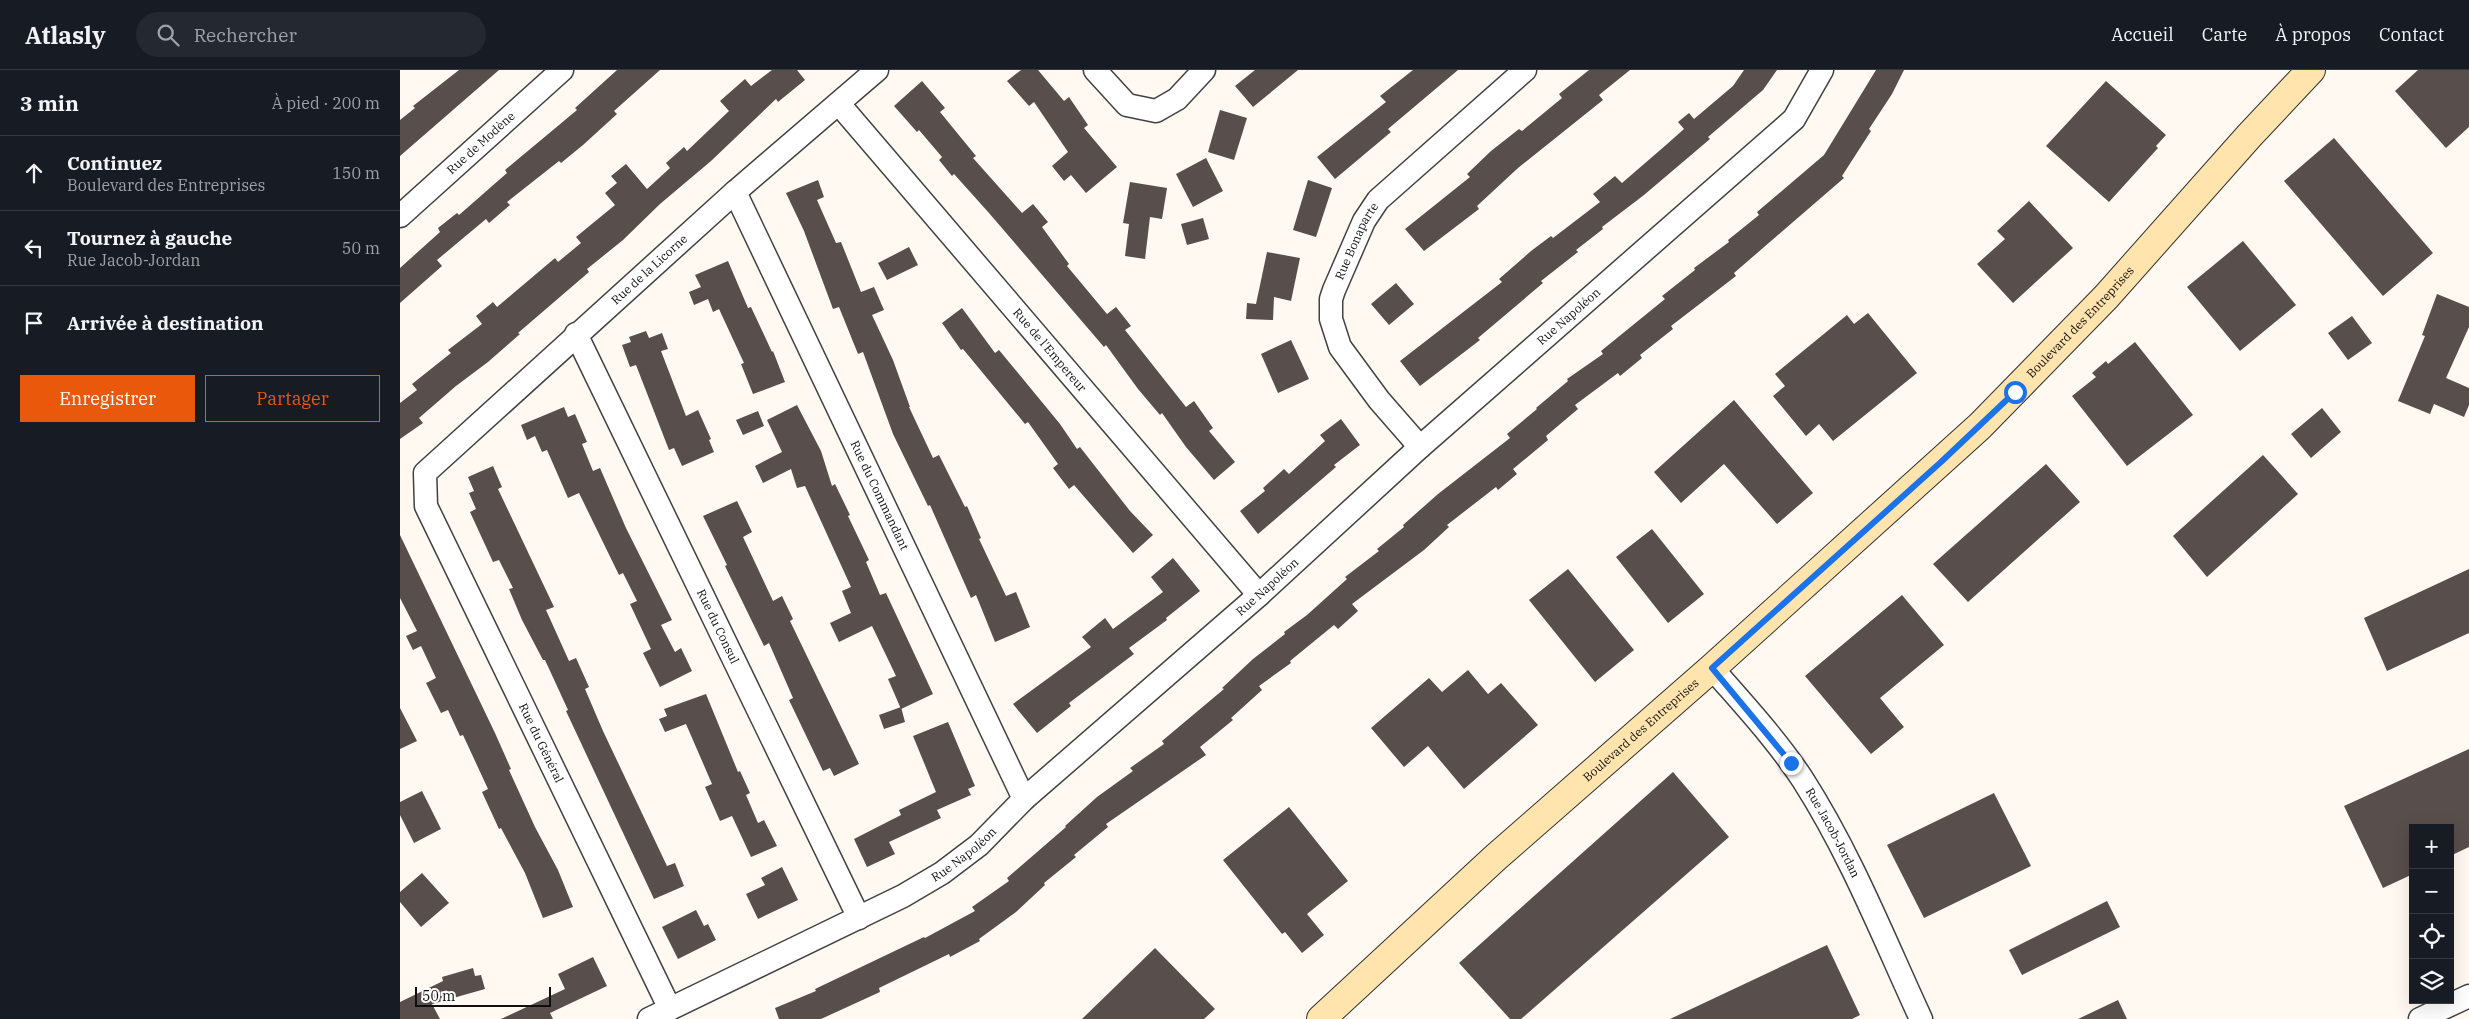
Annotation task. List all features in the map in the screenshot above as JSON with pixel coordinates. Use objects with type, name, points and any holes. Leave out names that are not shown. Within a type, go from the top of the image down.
[{"type":"street","name":"Rue de Modène","points":[[400,216],[562,70]]},
{"type":"street","name":"Rue de la Licorne","points":[[425,473],[576,334],[735,192],[877,70]]},
{"type":"street","points":[[1096,70],[1126,105],[1156,111],[1177,99],[1204,70]]},
{"type":"street","name":"Rue Bonaparte","points":[[1420,447],[1379,400],[1340,347],[1331,319],[1331,299],[1364,221],[1378,200],[1525,70]]},
{"type":"street","name":"Rue Napoléon","points":[[649,1019],[903,896],[942,873],[979,845],[1024,799],[1259,595],[1420,447],[1794,119],[1822,70]]},
{"type":"street","name":"Boulevard des Entreprises","points":[[1321,1019],[1495,858],[1712,668],[1941,462],[2023,384],[2106,298],[2249,136],[2311,70]]},
{"type":"street","name":"Rue de l'Empereur","points":[[839,104],[1259,595]]},
{"type":"street","name":"Rue du Commandant","points":[[735,192],[1024,799]]},
{"type":"street","name":"Rue du Consul","points":[[576,334],[859,918]]},
{"type":"street","name":"Rue du Général","points":[[425,473],[426,506],[670,1009]]},
{"type":"street","name":"Rue Jacob-Jordan","points":[[1712,668],[1780,748],[1822,812],[1839,842],[1921,1019]]},
{"type":"street","points":[[2420,1019],[2469,996]]},
{"type":"building","points":[[459,70],[499,70],[400,156],[400,120],[415,108],[413,106]]},
{"type":"building","points":[[617,70],[660,70],[614,111],[617,114],[583,145],[561,163],[559,161],[507,202],[510,205],[489,223],[486,219],[437,260],[442,266],[400,303],[400,268],[440,232],[438,228],[457,213],[459,215],[507,173],[505,170],[577,110],[575,108]]},
{"type":"building","points":[[772,70],[797,70],[805,80],[778,102],[776,99],[711,161],[660,204],[623,240],[587,269],[589,272],[518,333],[520,334],[419,418],[423,423],[400,439],[400,403],[417,390],[412,384],[451,353],[448,350],[482,324],[476,316],[493,302],[497,307],[555,258],[558,262],[581,243],[576,237],[615,205],[605,193],[617,183],[611,176],[626,164],[647,189],[670,168],[666,163],[684,147],[687,151],[729,111],[720,101],[745,79],[751,86]]},
{"type":"building","points":[[1021,70],[1038,70],[1064,101],[1069,97],[1088,125],[1084,128],[1117,167],[1086,193],[1071,175],[1064,181],[1052,166],[1068,152],[1034,102],[1029,106],[1007,81]]},
{"type":"building","points":[[1255,70],[1298,70],[1253,107],[1235,86]]},
{"type":"building","points":[[1413,70],[1458,70],[1388,129],[1391,132],[1335,179],[1317,157],[1386,102],[1380,96]]},
{"type":"building","points":[[1589,70],[1630,70],[1599,95],[1603,100],[1518,168],[1477,206],[1479,209],[1424,251],[1405,229],[1470,177],[1467,174],[1491,151],[1519,129],[1522,131],[1562,98],[1559,94]]},
{"type":"building","points":[[1744,70],[1777,70],[1763,90],[1708,137],[1710,139],[1644,195],[1602,227],[1603,229],[1576,250],[1578,252],[1541,281],[1543,283],[1478,338],[1480,340],[1420,386],[1400,361],[1502,282],[1499,279],[1531,251],[1551,236],[1553,238],[1600,202],[1593,194],[1615,176],[1622,183],[1684,129],[1678,122],[1689,113],[1694,119],[1733,86]]},
{"type":"building","points":[[1876,70],[1904,70],[1892,94],[1869,129],[1871,131],[1842,176],[1844,178],[1734,273],[1736,276],[1671,326],[1673,329],[1640,355],[1642,358],[1620,376],[1618,373],[1575,405],[1578,409],[1546,436],[1548,440],[1513,469],[1517,474],[1498,490],[1496,487],[1447,525],[1449,527],[1424,550],[1352,604],[1358,611],[1338,629],[1334,625],[1290,661],[1291,663],[1259,686],[1262,690],[1231,718],[1233,720],[1200,747],[1206,755],[1106,824],[1108,827],[1074,855],[1076,857],[1044,883],[1045,885],[1016,912],[979,939],[980,941],[950,957],[949,954],[879,988],[880,992],[821,1019],[779,1019],[775,1008],[816,991],[815,989],[925,938],[975,911],[972,907],[1009,881],[1007,878],[1066,827],[1097,797],[1133,771],[1130,768],[1164,744],[1162,741],[1224,689],[1222,688],[1253,659],[1285,634],[1284,632],[1307,615],[1347,579],[1345,577],[1379,551],[1377,549],[1404,527],[1403,525],[1438,494],[1510,438],[1507,434],[1568,381],[1567,379],[1603,354],[1601,351],[1665,299],[1662,296],[1695,270],[1694,268],[1729,242],[1728,240],[1759,215],[1757,212],[1824,155]]},
{"type":"building","points":[[2418,70],[2469,70],[2469,127],[2446,148],[2395,91]]},
{"type":"building","points":[[922,81],[945,108],[940,112],[976,156],[973,158],[1022,213],[1033,204],[1048,222],[1042,227],[1069,264],[1067,266],[1107,314],[1116,307],[1131,326],[1125,330],[1186,407],[1194,401],[1213,428],[1209,431],[1235,462],[1214,480],[1186,447],[1162,413],[1160,415],[1138,389],[1106,345],[1104,347],[954,174],[952,176],[939,160],[942,157],[919,130],[917,132],[894,106]]},
{"type":"building","points":[[2106,81],[2166,135],[2156,146],[2158,148],[2109,202],[2046,146]]},
{"type":"building","points":[[1220,110],[1247,118],[1234,160],[1208,152]]},
{"type":"building","points":[[2334,138],[2433,253],[2383,296],[2284,181]]},
{"type":"building","points":[[1206,158],[1223,191],[1193,207],[1176,174]]},
{"type":"building","points":[[818,180],[824,197],[817,200],[836,243],[841,242],[861,292],[874,287],[884,310],[872,315],[893,360],[909,407],[933,458],[939,455],[965,507],[967,506],[981,538],[979,539],[1006,596],[1016,592],[1030,627],[995,642],[976,595],[971,598],[930,505],[928,506],[893,434],[863,352],[858,354],[839,307],[833,309],[804,231],[786,193]]},
{"type":"building","points":[[1308,180],[1332,188],[1316,237],[1293,230]]},
{"type":"building","points":[[1130,182],[1167,188],[1162,219],[1150,217],[1145,259],[1125,256],[1129,224],[1123,223]]},
{"type":"building","points":[[2029,201],[2073,248],[2013,303],[1977,264],[2005,239],[1997,231]]},
{"type":"building","points":[[1203,218],[1209,239],[1187,245],[1181,224]]},
{"type":"building","points":[[2243,241],[2296,305],[2240,351],[2187,287]]},
{"type":"building","points":[[909,247],[918,265],[887,280],[878,263]]},
{"type":"building","points":[[1267,252],[1300,258],[1291,301],[1274,297],[1273,320],[1246,319],[1247,303],[1256,304]]},
{"type":"building","points":[[728,261],[748,308],[751,307],[773,351],[785,382],[753,394],[741,364],[744,363],[719,309],[713,312],[708,299],[694,305],[689,292],[701,287],[695,275]]},
{"type":"building","points":[[1396,283],[1414,304],[1389,325],[1371,304]]},
{"type":"building","points":[[2437,294],[2469,307],[2469,327],[2446,378],[2469,388],[2469,405],[2464,417],[2434,404],[2430,414],[2398,401],[2425,336],[2422,335]]},
{"type":"building","points":[[962,308],[995,353],[999,350],[1060,424],[1077,449],[1080,447],[1130,511],[1153,535],[1133,553],[1074,485],[1069,489],[1053,468],[1058,464],[1028,422],[1025,424],[963,349],[961,350],[942,323]]},
{"type":"building","points":[[1868,313],[1917,373],[1833,441],[1819,424],[1806,436],[1773,396],[1785,386],[1775,374],[1847,315],[1854,324]]},
{"type":"building","points":[[2352,316],[2372,343],[2348,360],[2328,333]]},
{"type":"building","points":[[646,331],[649,338],[662,333],[668,349],[661,351],[686,416],[698,410],[711,439],[709,440],[714,452],[682,466],[674,448],[669,450],[636,365],[630,367],[622,345],[631,342],[629,337]]},
{"type":"building","points":[[1291,340],[1309,379],[1278,393],[1261,354]]},
{"type":"building","points":[[2135,342],[2193,415],[2127,466],[2072,396],[2096,377],[2092,373],[2106,361],[2108,364]]},
{"type":"building","points":[[1734,400],[1813,493],[1777,524],[1724,464],[1681,503],[1654,472]]},
{"type":"building","points":[[797,405],[821,451],[832,486],[835,484],[850,515],[848,516],[869,560],[866,562],[880,595],[886,593],[933,694],[901,709],[888,679],[896,676],[872,626],[839,642],[830,623],[851,613],[842,591],[851,587],[805,486],[797,488],[791,469],[763,483],[755,466],[782,452],[767,420]]},
{"type":"building","points":[[564,407],[568,417],[575,414],[587,442],[582,444],[593,471],[600,468],[626,528],[672,620],[661,625],[675,652],[681,648],[692,671],[660,687],[643,653],[651,649],[630,604],[637,601],[623,573],[619,575],[579,493],[568,498],[547,450],[542,452],[535,436],[527,440],[521,425]]},
{"type":"building","points":[[2322,408],[2341,432],[2311,458],[2291,434]]},
{"type":"building","points":[[758,411],[764,426],[743,435],[736,420]]},
{"type":"building","points":[[1341,419],[1360,445],[1334,465],[1336,467],[1258,534],[1240,511],[1265,491],[1263,488],[1284,469],[1289,474],[1325,441],[1320,435]]},
{"type":"building","points":[[2263,455],[2298,494],[2207,577],[2173,536]]},
{"type":"building","points":[[2046,464],[2080,502],[1968,602],[1933,564]]},
{"type":"building","points":[[493,466],[502,487],[498,489],[554,607],[546,610],[569,661],[576,658],[589,687],[585,689],[603,731],[667,866],[675,863],[684,886],[654,899],[566,711],[568,710],[545,660],[543,660],[522,620],[509,589],[513,588],[499,560],[493,562],[470,512],[476,509],[469,493],[474,491],[468,477]]},
{"type":"building","points":[[737,501],[752,532],[743,537],[773,601],[782,596],[793,619],[790,621],[859,764],[834,776],[830,768],[823,771],[789,700],[793,698],[769,643],[764,646],[703,516]]},
{"type":"building","points":[[1652,529],[1704,594],[1668,623],[1616,557]]},
{"type":"building","points":[[400,535],[495,733],[511,769],[509,770],[535,827],[558,870],[573,907],[543,918],[525,873],[501,828],[499,829],[482,792],[488,789],[463,735],[460,736],[448,710],[441,713],[426,683],[436,678],[421,646],[413,650],[406,636],[417,631],[400,598]]},
{"type":"building","points":[[1173,558],[1200,591],[1166,618],[1167,620],[1129,648],[1134,654],[1069,703],[1071,706],[1037,733],[1013,704],[1091,647],[1082,637],[1105,618],[1113,629],[1163,592],[1151,577]]},
{"type":"building","points":[[1568,569],[1634,650],[1595,682],[1529,600]]},
{"type":"building","points":[[2469,569],[2469,633],[2387,671],[2364,618]]},
{"type":"building","points":[[1902,595],[1944,645],[1880,698],[1904,727],[1871,754],[1805,676]]},
{"type":"building","points":[[1468,670],[1488,694],[1501,683],[1538,725],[1464,789],[1428,746],[1404,767],[1371,728],[1429,678],[1442,692]]},
{"type":"building","points":[[706,694],[738,772],[740,771],[750,793],[746,795],[758,823],[764,820],[777,846],[751,857],[732,816],[720,821],[705,787],[712,784],[686,724],[665,732],[659,719],[667,716],[664,709]]},
{"type":"building","points":[[901,707],[905,722],[884,729],[879,715]]},
{"type":"building","points":[[400,708],[417,741],[400,749]]},
{"type":"building","points":[[948,722],[975,786],[968,789],[971,795],[937,810],[941,818],[889,842],[895,854],[867,867],[854,839],[901,815],[899,810],[936,792],[913,736]]},
{"type":"building","points":[[2469,749],[2469,847],[2454,854],[2454,824],[2409,824],[2409,876],[2383,888],[2344,806]]},
{"type":"building","points":[[1673,772],[1729,837],[1521,1019],[1510,1019],[1459,963]]},
{"type":"building","points":[[422,791],[441,829],[414,843],[400,815],[400,802]]},
{"type":"building","points":[[1994,793],[2031,866],[1924,918],[1887,845]]},
{"type":"building","points":[[1289,807],[1348,881],[1307,914],[1324,935],[1302,953],[1285,932],[1282,934],[1223,860]]},
{"type":"building","points":[[782,867],[798,900],[758,919],[746,894],[765,885],[761,878]]},
{"type":"building","points":[[422,873],[449,903],[421,927],[400,902],[400,892]]},
{"type":"building","points":[[2107,901],[2120,927],[2022,975],[2009,950]]},
{"type":"building","points":[[696,910],[704,926],[708,924],[716,940],[678,959],[662,927]]},
{"type":"building","points":[[1827,945],[1860,1015],[1852,1019],[1670,1019]]},
{"type":"building","points":[[1155,948],[1215,1009],[1204,1019],[1082,1019]]},
{"type":"building","points":[[593,957],[607,986],[550,1013],[553,1019],[501,1019],[565,989],[558,974]]},
{"type":"building","points":[[473,968],[475,976],[481,975],[485,989],[432,1004],[440,1019],[400,1019],[400,1002],[443,981],[442,977]]},
{"type":"building","points":[[2118,1000],[2127,1019],[2078,1019]]},
{"type":"route","points":[[1791,763],[1712,668],[1941,462],[2015,392]]}]
